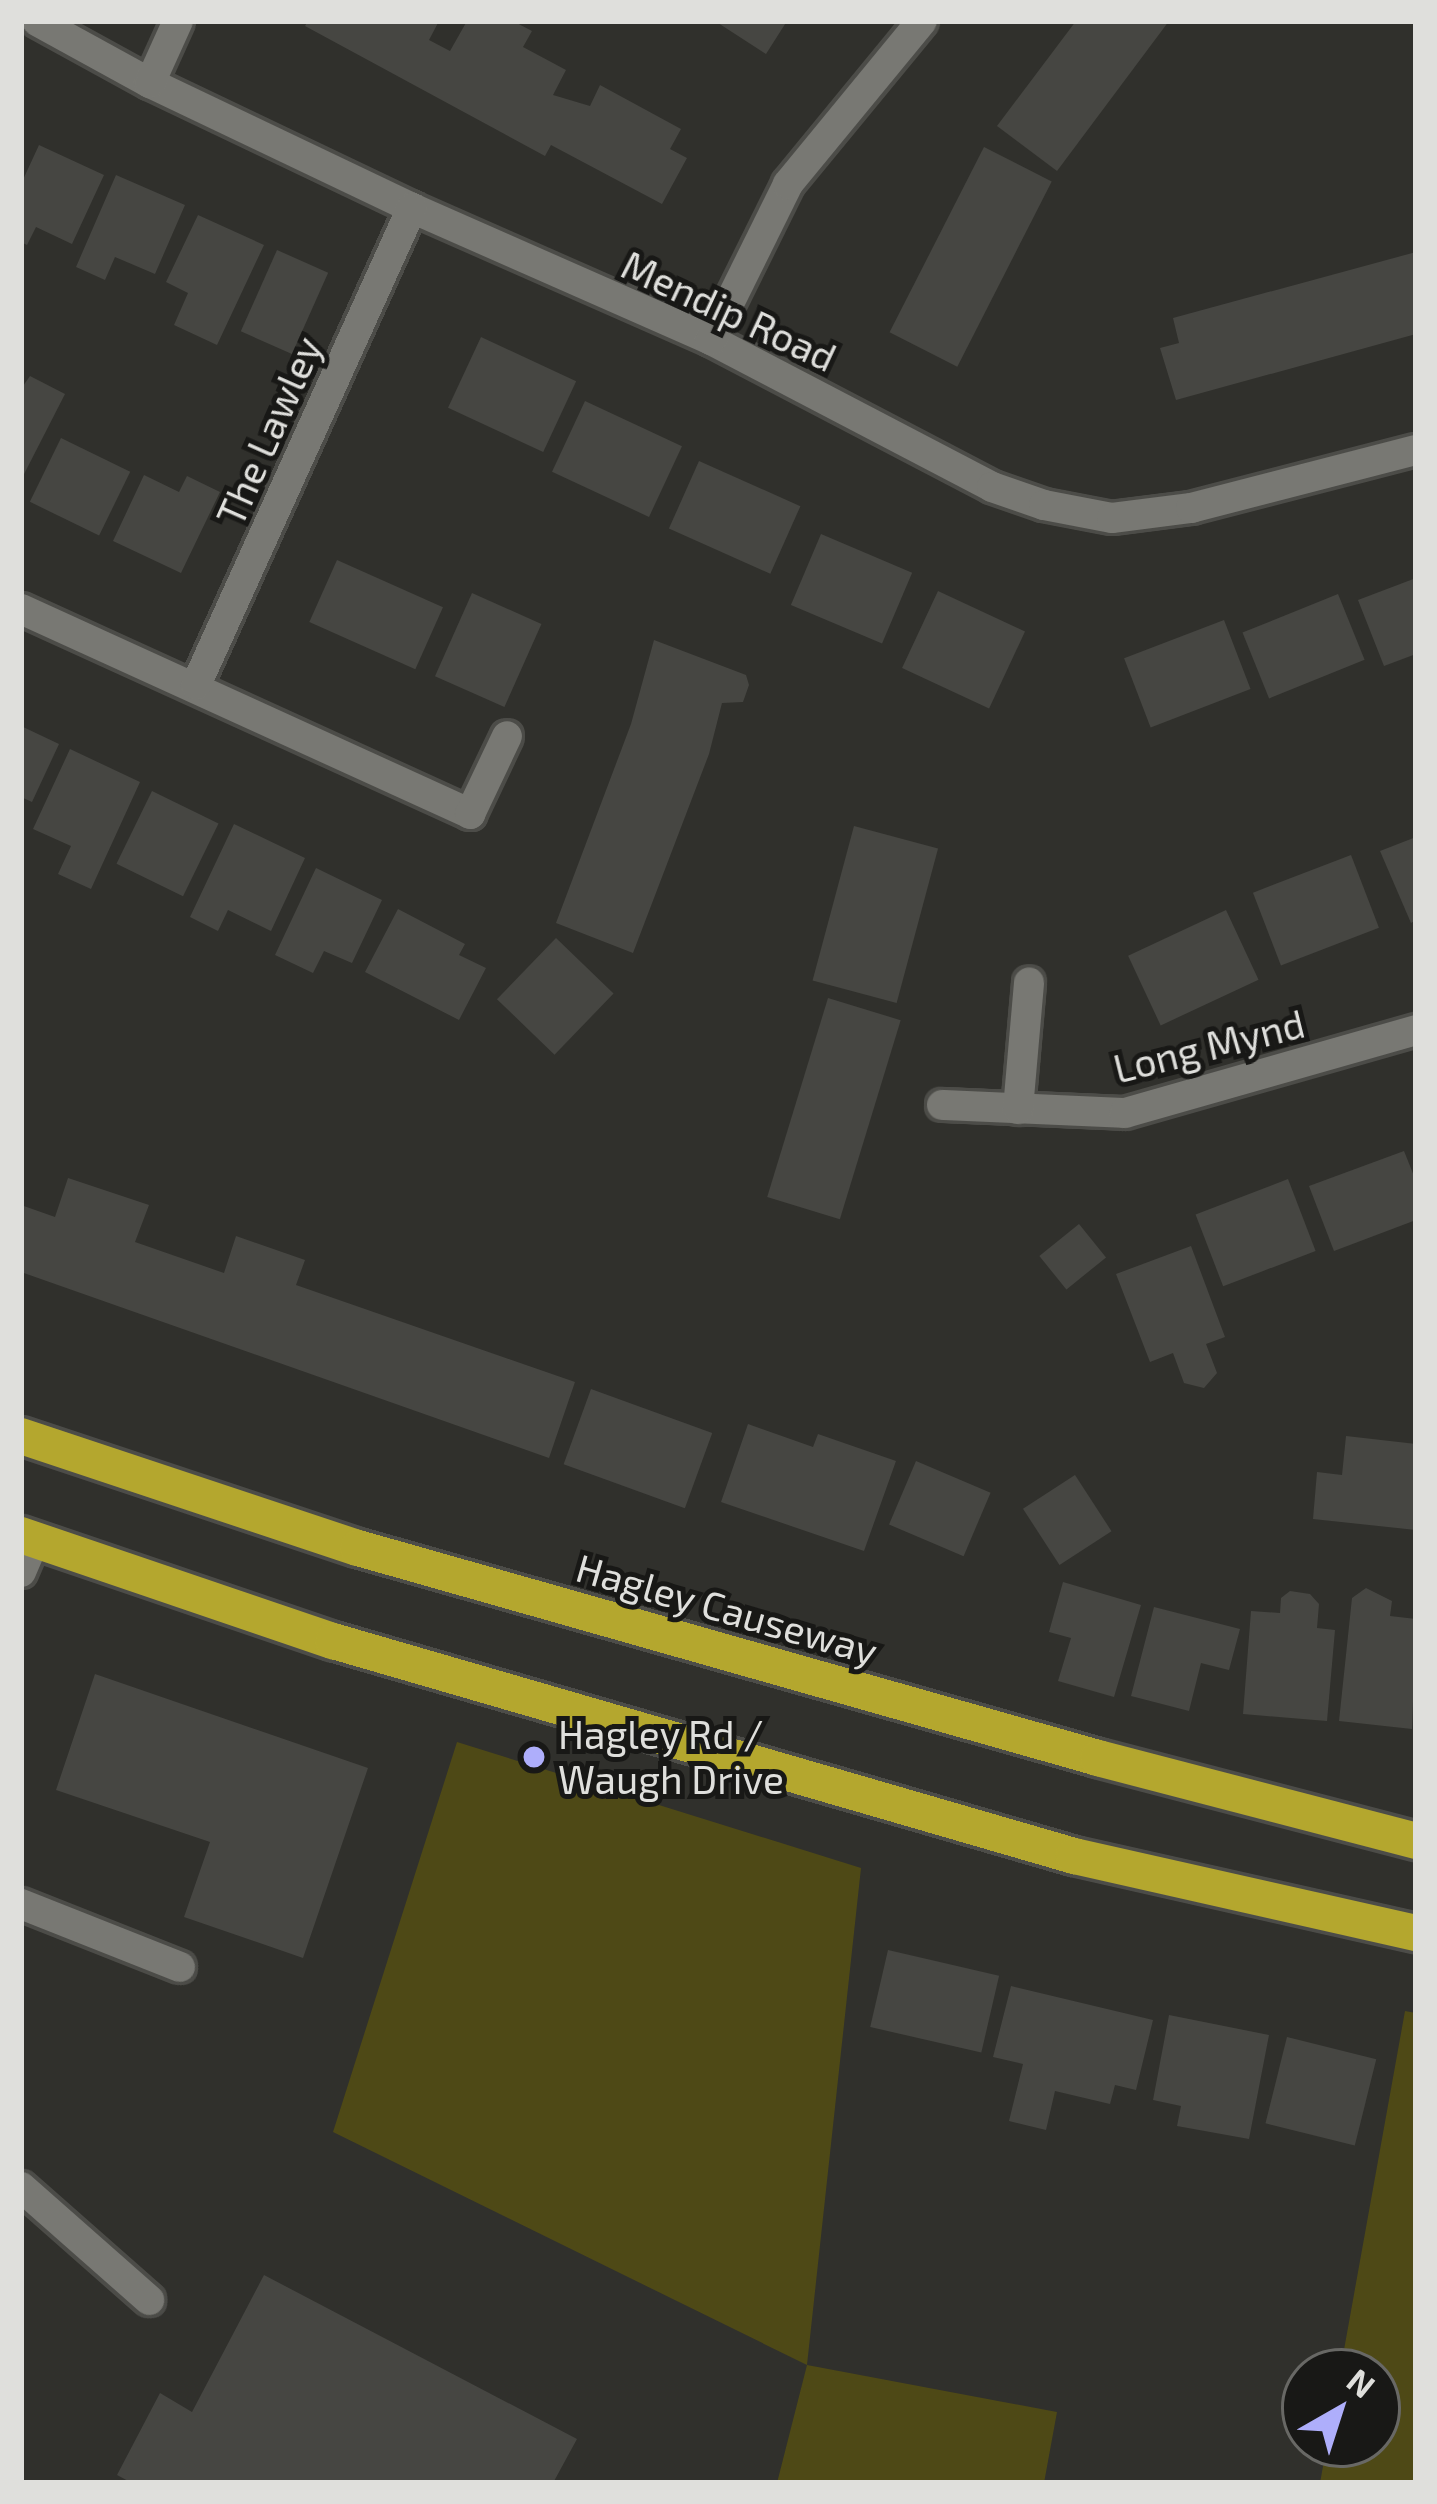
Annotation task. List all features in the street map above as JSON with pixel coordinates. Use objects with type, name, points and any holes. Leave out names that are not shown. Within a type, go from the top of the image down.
[{"type":"highway","name":"Hagley Causeway","points":[[21,1436],[358,1549],[1416,1841]]},
{"type":"highway","points":[[26,1548],[1074,1856],[1416,1933]]},
{"type":"street","name":"Mendip Road","points":[[38,21],[150,83],[412,208],[711,340],[992,487],[1112,518],[1191,508],[1416,449]]},
{"type":"street","points":[[150,83],[178,21]]},
{"type":"street","points":[[711,340],[788,184],[922,21]]},
{"type":"street","name":"The Lawley","points":[[196,685],[412,208]]},
{"type":"street","points":[[21,609],[470,814],[507,736]]},
{"type":"street","points":[[1018,1108],[1029,982]]},
{"type":"street","name":"Long Mynd","points":[[942,1105],[1125,1113],[1416,1030]]},
{"type":"street","points":[[21,1904],[180,1966]]},
{"type":"street","points":[[21,2187],[149,2300]]},
{"type":"shaded area","points":[[457,1742],[861,1868],[807,2365],[333,2132]]},
{"type":"shaded area","points":[[1405,2011],[1416,2013],[1416,2483],[1320,2483],[1323,2468],[1401,2468],[1401,2348],[1344,2348]]},
{"type":"shaded area","points":[[807,2365],[1057,2412],[1044,2483],[777,2483]]},
{"type":"building","points":[[308,21],[439,21],[429,40],[450,51],[467,21],[513,21],[532,31],[523,47],[566,70],[553,95],[590,106],[600,85],[681,129],[670,149],[687,158],[662,204],[551,145],[545,156],[305,26]]},
{"type":"building","points":[[715,21],[787,21],[766,54]]},
{"type":"building","points":[[1076,21],[1169,21],[1057,171],[997,126]]},
{"type":"building","points":[[39,145],[104,175],[72,244],[36,227],[27,245],[21,242],[21,184]]},
{"type":"building","points":[[984,147],[1052,182],[957,367],[890,332]]},
{"type":"building","points":[[116,175],[185,205],[155,274],[115,257],[105,280],[76,267]]},
{"type":"building","points":[[198,215],[264,245],[217,345],[174,325],[188,293],[166,282]]},
{"type":"building","points":[[277,250],[328,273],[292,354],[241,331]]},
{"type":"building","points":[[1416,252],[1416,334],[1176,400],[1160,348],[1179,343],[1173,318]]},
{"type":"building","points":[[481,337],[576,381],[543,452],[448,408]]},
{"type":"building","points":[[30,376],[65,394],[21,480],[21,389]]},
{"type":"building","points":[[585,401],[682,446],[649,517],[552,472]]},
{"type":"building","points":[[61,438],[130,472],[99,536],[30,502]]},
{"type":"building","points":[[699,461],[800,506],[770,574],[669,529]]},
{"type":"building","points":[[144,475],[179,492],[187,476],[220,492],[181,573],[113,541]]},
{"type":"building","points":[[821,534],[912,573],[882,644],[791,605]]},
{"type":"building","points":[[337,560],[443,607],[415,669],[309,622]]},
{"type":"building","points":[[1416,578],[1416,654],[1384,666],[1358,600]]},
{"type":"building","points":[[938,591],[1025,632],[989,709],[902,668]]},
{"type":"building","points":[[472,593],[541,624],[504,707],[435,676]]},
{"type":"building","points":[[1338,594],[1365,660],[1269,698],[1243,633]]},
{"type":"building","points":[[1224,620],[1251,689],[1151,727],[1124,658]]},
{"type":"building","points":[[654,640],[746,675],[749,685],[743,702],[722,703],[709,754],[633,953],[556,923],[631,724]]},
{"type":"building","points":[[21,726],[59,744],[32,802],[21,797]]},
{"type":"building","points":[[70,749],[140,782],[91,889],[58,874],[71,846],[33,829]]},
{"type":"building","points":[[152,791],[219,823],[183,896],[116,864]]},
{"type":"building","points":[[234,824],[305,858],[271,931],[228,910],[218,931],[190,917]]},
{"type":"building","points":[[854,826],[938,849],[897,1003],[813,981]]},
{"type":"building","points":[[1416,837],[1416,920],[1411,923],[1380,851]]},
{"type":"building","points":[[1351,855],[1379,928],[1281,965],[1253,893]]},
{"type":"building","points":[[316,868],[382,900],[352,963],[324,951],[313,973],[275,955]]},
{"type":"building","points":[[398,909],[465,944],[459,955],[486,968],[459,1020],[365,972]]},
{"type":"building","points":[[1226,910],[1259,980],[1161,1025],[1128,956]]},
{"type":"building","points":[[556,938],[614,994],[555,1055],[497,999]]},
{"type":"building","points":[[828,998],[901,1020],[840,1219],[767,1197]]},
{"type":"building","points":[[1404,1151],[1416,1181],[1416,1220],[1334,1251],[1309,1186]]},
{"type":"building","points":[[68,1178],[149,1205],[135,1242],[224,1273],[236,1236],[305,1260],[296,1285],[575,1382],[549,1458],[21,1272],[21,1205],[55,1217]]},
{"type":"building","points":[[1288,1179],[1316,1251],[1223,1286],[1196,1214]]},
{"type":"building","points":[[1079,1224],[1106,1257],[1066,1290],[1039,1256]]},
{"type":"building","points":[[1191,1246],[1225,1337],[1206,1344],[1217,1373],[1204,1388],[1184,1383],[1173,1353],[1150,1362],[1116,1274]]},
{"type":"building","points":[[591,1389],[712,1433],[685,1508],[564,1464]]},
{"type":"building","points":[[748,1424],[813,1447],[818,1434],[896,1461],[864,1551],[721,1502]]},
{"type":"building","points":[[1346,1436],[1416,1444],[1416,1530],[1313,1519],[1317,1472],[1342,1475]]},
{"type":"building","points":[[916,1461],[991,1493],[964,1556],[889,1525]]},
{"type":"building","points":[[1075,1475],[1111,1531],[1059,1565],[1023,1509]]},
{"type":"building","points":[[1063,1582],[1141,1605],[1114,1697],[1058,1681],[1071,1638],[1049,1632]]},
{"type":"building","points":[[1366,1588],[1392,1601],[1390,1616],[1416,1619],[1412,1729],[1339,1721],[1352,1598]]},
{"type":"building","points":[[1290,1591],[1310,1594],[1319,1604],[1317,1628],[1335,1630],[1327,1721],[1243,1714],[1251,1611],[1280,1613],[1281,1598]]},
{"type":"building","points":[[1154,1607],[1240,1629],[1229,1670],[1201,1663],[1189,1711],[1131,1696]]},
{"type":"building","points":[[95,1674],[368,1768],[303,1958],[184,1917],[210,1842],[56,1790]]},
{"type":"building","points":[[888,1950],[999,1976],[981,2053],[870,2027]]},
{"type":"building","points":[[1011,1986],[1153,2020],[1136,2090],[1115,2085],[1110,2104],[1055,2091],[1046,2130],[1009,2121],[1023,2064],[993,2057]]},
{"type":"building","points":[[1169,2015],[1269,2035],[1249,2139],[1177,2126],[1181,2106],[1153,2100]]},
{"type":"building","points":[[1287,2037],[1376,2059],[1355,2146],[1265,2123]]},
{"type":"building","points":[[264,2275],[577,2439],[553,2483],[132,2483],[117,2475],[160,2393],[192,2412]]},
{"type":"place","name":"Hagley Rd / Waugh Drive","points":[[534,1757]]}]
